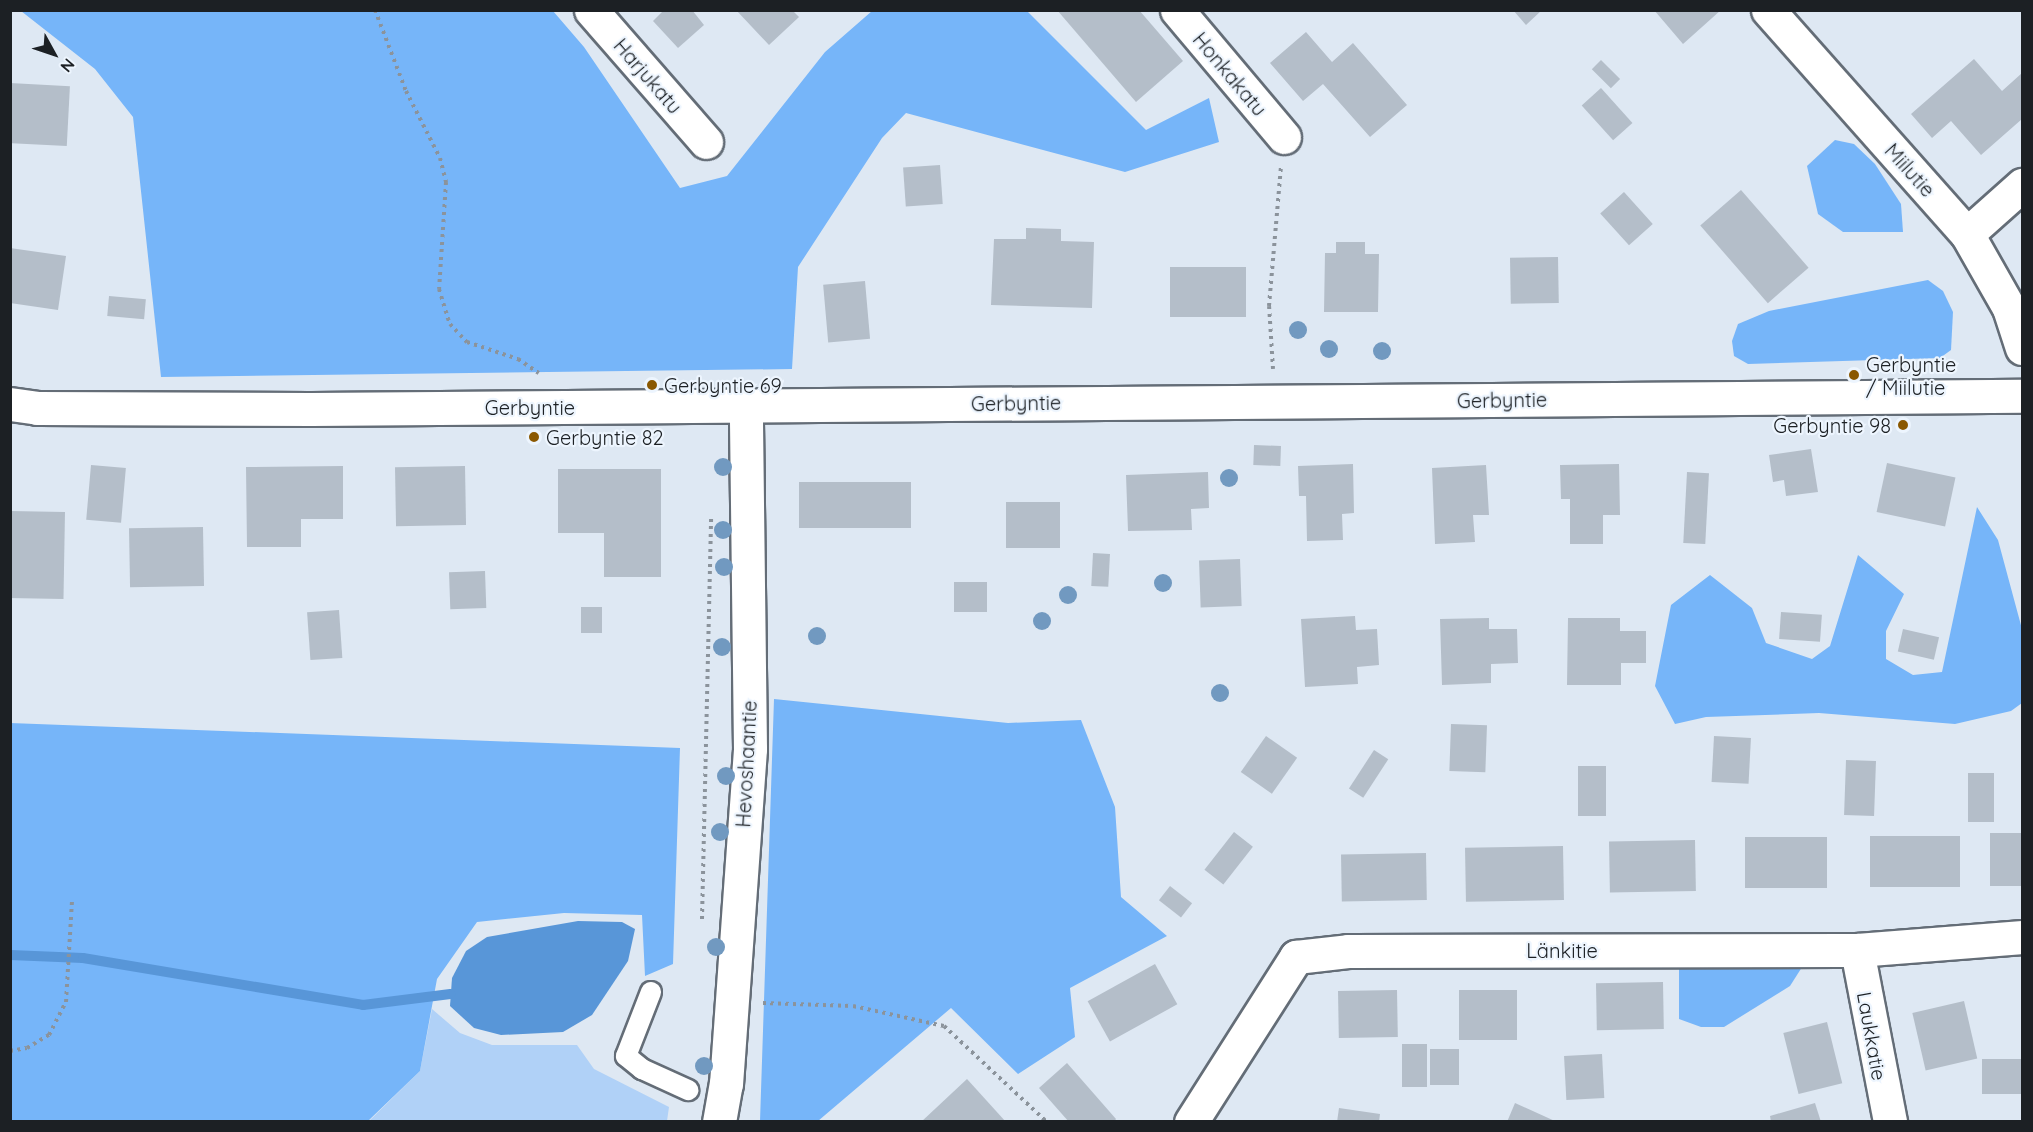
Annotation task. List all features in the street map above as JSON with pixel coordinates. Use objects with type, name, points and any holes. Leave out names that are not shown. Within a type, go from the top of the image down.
[{"type":"street","name":"Harjukatu","points":[[591,10],[706,142]]},
{"type":"street","name":"Honkakatu","points":[[1177,10],[1284,137]]},
{"type":"street","name":"Miilutie","points":[[1768,10],[1967,234],[2008,308],[2022,348]]},
{"type":"street","points":[[1967,234],[2022,185]]},
{"type":"street","name":"Gerbyntie","points":[[10,404],[59,408],[563,407],[2022,396]]},
{"type":"street","name":"Hevoshaantie","points":[[718,1122],[726,1084],[729,1001],[750,749],[747,405]]},
{"type":"street","name":"Länkitie","points":[[1191,1122],[1296,957],[1359,951],[1857,950],[2022,937]]},
{"type":"street","name":"Laukkatie","points":[[1857,950],[1890,1122]]},
{"type":"lane","points":[[651,992],[626,1056],[642,1070],[688,1090]]},
{"type":"path","points":[[375,10],[406,91],[440,158],[446,182],[439,289],[450,324],[467,342],[518,359],[549,380],[563,407]]},
{"type":"path","points":[[1270,402],[1275,384],[1269,306],[1284,137]]},
{"type":"path","points":[[702,925],[711,511]]},
{"type":"path","points":[[10,1051],[27,1048],[49,1035],[66,1002],[72,901]]},
{"type":"path","points":[[729,1001],[853,1006],[944,1026],[1047,1122]]},
{"type":"shaded area","points":[[21,11],[553,11],[584,47],[680,188],[727,176],[825,52],[872,11],[1027,11],[1146,130],[1209,98],[1219,142],[1125,172],[906,113],[882,138],[798,267],[792,369],[161,377],[133,117],[95,69]]},
{"type":"shaded area","points":[[1835,140],[1854,144],[1875,164],[1901,204],[1903,232],[1843,232],[1818,214],[1807,166]]},
{"type":"shaded area","points":[[1928,280],[1943,291],[1953,312],[1951,350],[1940,358],[1748,364],[1734,356],[1732,341],[1738,324],[1769,311]]},
{"type":"shaded area","points":[[1977,507],[1998,540],[2022,629],[2022,703],[2011,711],[1955,724],[1819,713],[1706,717],[1675,724],[1655,686],[1671,605],[1710,575],[1752,608],[1766,643],[1812,659],[1830,646],[1858,555],[1904,594],[1886,631],[1886,659],[1913,675],[1942,672]]},
{"type":"shaded area","points":[[774,699],[1008,723],[1081,720],[1115,807],[1121,897],[1167,936],[1070,988],[1075,1037],[1018,1074],[951,1008],[818,1121],[760,1121]]},
{"type":"shaded area","points":[[10,723],[680,748],[673,964],[645,976],[642,915],[564,913],[477,922],[437,979],[420,1071],[368,1121],[11,1121]]},
{"type":"shaded area","points":[[578,921],[622,922],[635,929],[628,961],[592,1015],[563,1032],[501,1035],[474,1028],[450,1006],[452,978],[466,951],[487,937]]},
{"type":"shaded area","points":[[1804,964],[1790,986],[1724,1027],[1701,1027],[1679,1019],[1679,966]]},
{"type":"shaded area","points":[[432,1009],[460,1033],[492,1045],[577,1045],[594,1069],[669,1107],[667,1121],[368,1122],[420,1071]]},
{"type":"building","points":[[664,10],[692,10],[704,25],[678,48],[653,21]]},
{"type":"building","points":[[736,10],[792,10],[799,17],[769,45]]},
{"type":"building","points":[[1057,10],[1139,10],[1183,61],[1136,102]]},
{"type":"building","points":[[1513,10],[1542,10],[1526,25]]},
{"type":"building","points":[[1654,10],[1721,10],[1683,44]]},
{"type":"building","points":[[1306,32],[1332,62],[1353,43],[1407,105],[1370,137],[1323,84],[1303,101],[1270,63]]},
{"type":"building","points":[[1974,59],[2002,91],[2022,73],[2022,119],[1981,155],[1951,121],[1932,138],[1911,114]]},
{"type":"building","points":[[1601,60],[1620,79],[1611,88],[1592,69]]},
{"type":"building","points":[[10,83],[70,86],[67,146],[10,143]]},
{"type":"building","points":[[1601,88],[1632,123],[1613,140],[1582,105]]},
{"type":"building","points":[[940,165],[943,204],[906,206],[903,168]]},
{"type":"building","points":[[1741,190],[1809,268],[1768,303],[1700,225]]},
{"type":"building","points":[[1624,192],[1653,224],[1629,245],[1600,213]]},
{"type":"building","points":[[1026,228],[1061,229],[1061,241],[1094,242],[1092,308],[991,305],[994,239],[1026,239]]},
{"type":"building","points":[[1336,242],[1365,242],[1365,254],[1379,254],[1378,312],[1324,312],[1325,253],[1336,253]]},
{"type":"building","points":[[10,248],[66,256],[58,310],[10,303]]},
{"type":"building","points":[[1558,257],[1559,303],[1511,304],[1510,258]]},
{"type":"building","points":[[1170,267],[1246,267],[1246,317],[1170,317]]},
{"type":"building","points":[[865,281],[870,339],[828,342],[823,285]]},
{"type":"building","points":[[109,296],[146,299],[144,319],[107,316]]},
{"type":"building","points":[[1254,445],[1281,446],[1280,466],[1253,465]]},
{"type":"building","points":[[1811,449],[1818,492],[1786,496],[1784,480],[1773,482],[1769,455]]},
{"type":"building","points":[[1887,463],[1955,478],[1945,526],[1877,512]]},
{"type":"building","points":[[1353,464],[1354,513],[1342,514],[1343,540],[1307,541],[1306,496],[1299,496],[1298,466]]},
{"type":"building","points":[[1619,464],[1620,515],[1603,515],[1603,544],[1570,544],[1570,499],[1561,499],[1560,465]]},
{"type":"building","points":[[91,465],[126,468],[121,523],[86,520]]},
{"type":"building","points":[[1486,465],[1489,515],[1473,515],[1475,542],[1435,544],[1432,468]]},
{"type":"building","points":[[343,466],[343,519],[301,519],[301,547],[247,547],[246,467]]},
{"type":"building","points":[[465,466],[466,525],[396,526],[395,467]]},
{"type":"building","points":[[558,469],[661,469],[661,577],[604,577],[604,533],[558,533]]},
{"type":"building","points":[[1208,472],[1209,508],[1191,509],[1192,530],[1128,531],[1126,475]]},
{"type":"building","points":[[1687,472],[1709,473],[1705,544],[1683,543]]},
{"type":"building","points":[[799,482],[911,482],[911,528],[799,528]]},
{"type":"building","points":[[1006,502],[1060,502],[1060,548],[1006,548]]},
{"type":"building","points":[[10,511],[65,512],[63,599],[10,598]]},
{"type":"building","points":[[203,527],[204,586],[130,587],[129,528]]},
{"type":"building","points":[[1093,553],[1110,554],[1108,587],[1091,586]]},
{"type":"building","points":[[1240,559],[1242,606],[1201,607],[1199,560]]},
{"type":"building","points":[[485,571],[486,608],[450,609],[449,572]]},
{"type":"building","points":[[954,582],[987,582],[987,612],[954,612]]},
{"type":"building","points":[[581,607],[602,607],[602,633],[581,633]]},
{"type":"building","points":[[339,610],[342,658],[310,660],[307,612]]},
{"type":"building","points":[[1781,612],[1822,615],[1820,642],[1779,639]]},
{"type":"building","points":[[1355,616],[1356,630],[1377,629],[1379,665],[1357,667],[1358,684],[1305,687],[1301,619]]},
{"type":"building","points":[[1489,618],[1489,629],[1517,629],[1518,663],[1491,664],[1491,683],[1442,685],[1440,619]]},
{"type":"building","points":[[1568,618],[1620,618],[1620,631],[1646,631],[1646,663],[1621,663],[1621,685],[1567,685]]},
{"type":"building","points":[[1903,629],[1939,637],[1934,660],[1898,651]]},
{"type":"building","points":[[1451,724],[1487,725],[1485,772],[1449,771]]},
{"type":"building","points":[[1266,736],[1297,758],[1272,794],[1241,772]]},
{"type":"building","points":[[1714,736],[1751,738],[1749,784],[1712,782]]},
{"type":"building","points":[[1374,750],[1388,759],[1363,798],[1349,789]]},
{"type":"building","points":[[1846,760],[1876,761],[1874,816],[1844,815]]},
{"type":"building","points":[[1578,766],[1606,766],[1606,816],[1578,816]]},
{"type":"building","points":[[1968,773],[1994,773],[1994,822],[1968,822]]},
{"type":"building","points":[[1234,832],[1253,847],[1223,885],[1204,870]]},
{"type":"building","points":[[1990,833],[2022,833],[2022,886],[1990,886]]},
{"type":"building","points":[[1870,836],[1960,836],[1960,887],[1870,887]]},
{"type":"building","points":[[1745,837],[1827,837],[1827,888],[1745,888]]},
{"type":"building","points":[[1695,840],[1696,891],[1610,892],[1609,842]]},
{"type":"building","points":[[1563,846],[1564,900],[1466,902],[1465,848]]},
{"type":"building","points":[[1426,853],[1427,900],[1342,901],[1341,854]]},
{"type":"building","points":[[1170,886],[1192,903],[1181,917],[1159,900]]},
{"type":"building","points":[[1155,964],[1177,1004],[1110,1042],[1088,1001]]},
{"type":"building","points":[[1663,982],[1664,1029],[1597,1030],[1596,983]]},
{"type":"building","points":[[1397,990],[1398,1037],[1339,1038],[1338,991]]},
{"type":"building","points":[[1459,990],[1517,990],[1517,1040],[1459,1040]]},
{"type":"building","points":[[1964,1001],[1977,1058],[1926,1070],[1912,1013]]},
{"type":"building","points":[[1827,1022],[1842,1083],[1799,1094],[1783,1033]]},
{"type":"building","points":[[1402,1044],[1427,1044],[1427,1087],[1402,1087]]},
{"type":"building","points":[[1430,1049],[1459,1049],[1459,1085],[1430,1085]]},
{"type":"building","points":[[1602,1054],[1604,1098],[1566,1100],[1564,1056]]},
{"type":"building","points":[[1982,1059],[2022,1059],[2022,1094],[1982,1094]]},
{"type":"building","points":[[1067,1063],[1116,1119],[1114,1122],[1069,1122],[1039,1088]]},
{"type":"building","points":[[967,1079],[1006,1122],[921,1122]]},
{"type":"building","points":[[1515,1103],[1557,1122],[1507,1122]]},
{"type":"building","points":[[1815,1103],[1821,1122],[1771,1122],[1770,1116]]},
{"type":"building","points":[[1339,1108],[1380,1114],[1379,1122],[1337,1122]]},
{"type":"waterway","points":[[10,955],[83,958],[363,1005],[450,994]]},
{"type":"place","name":"Gerbyntie / Miilutie","points":[[1854,375]]},
{"type":"place","name":"Gerbyntie 69","points":[[652,385]]},
{"type":"place","name":"Gerbyntie 98","points":[[1903,425]]},
{"type":"place","name":"Gerbyntie 82","points":[[534,437]]}]
